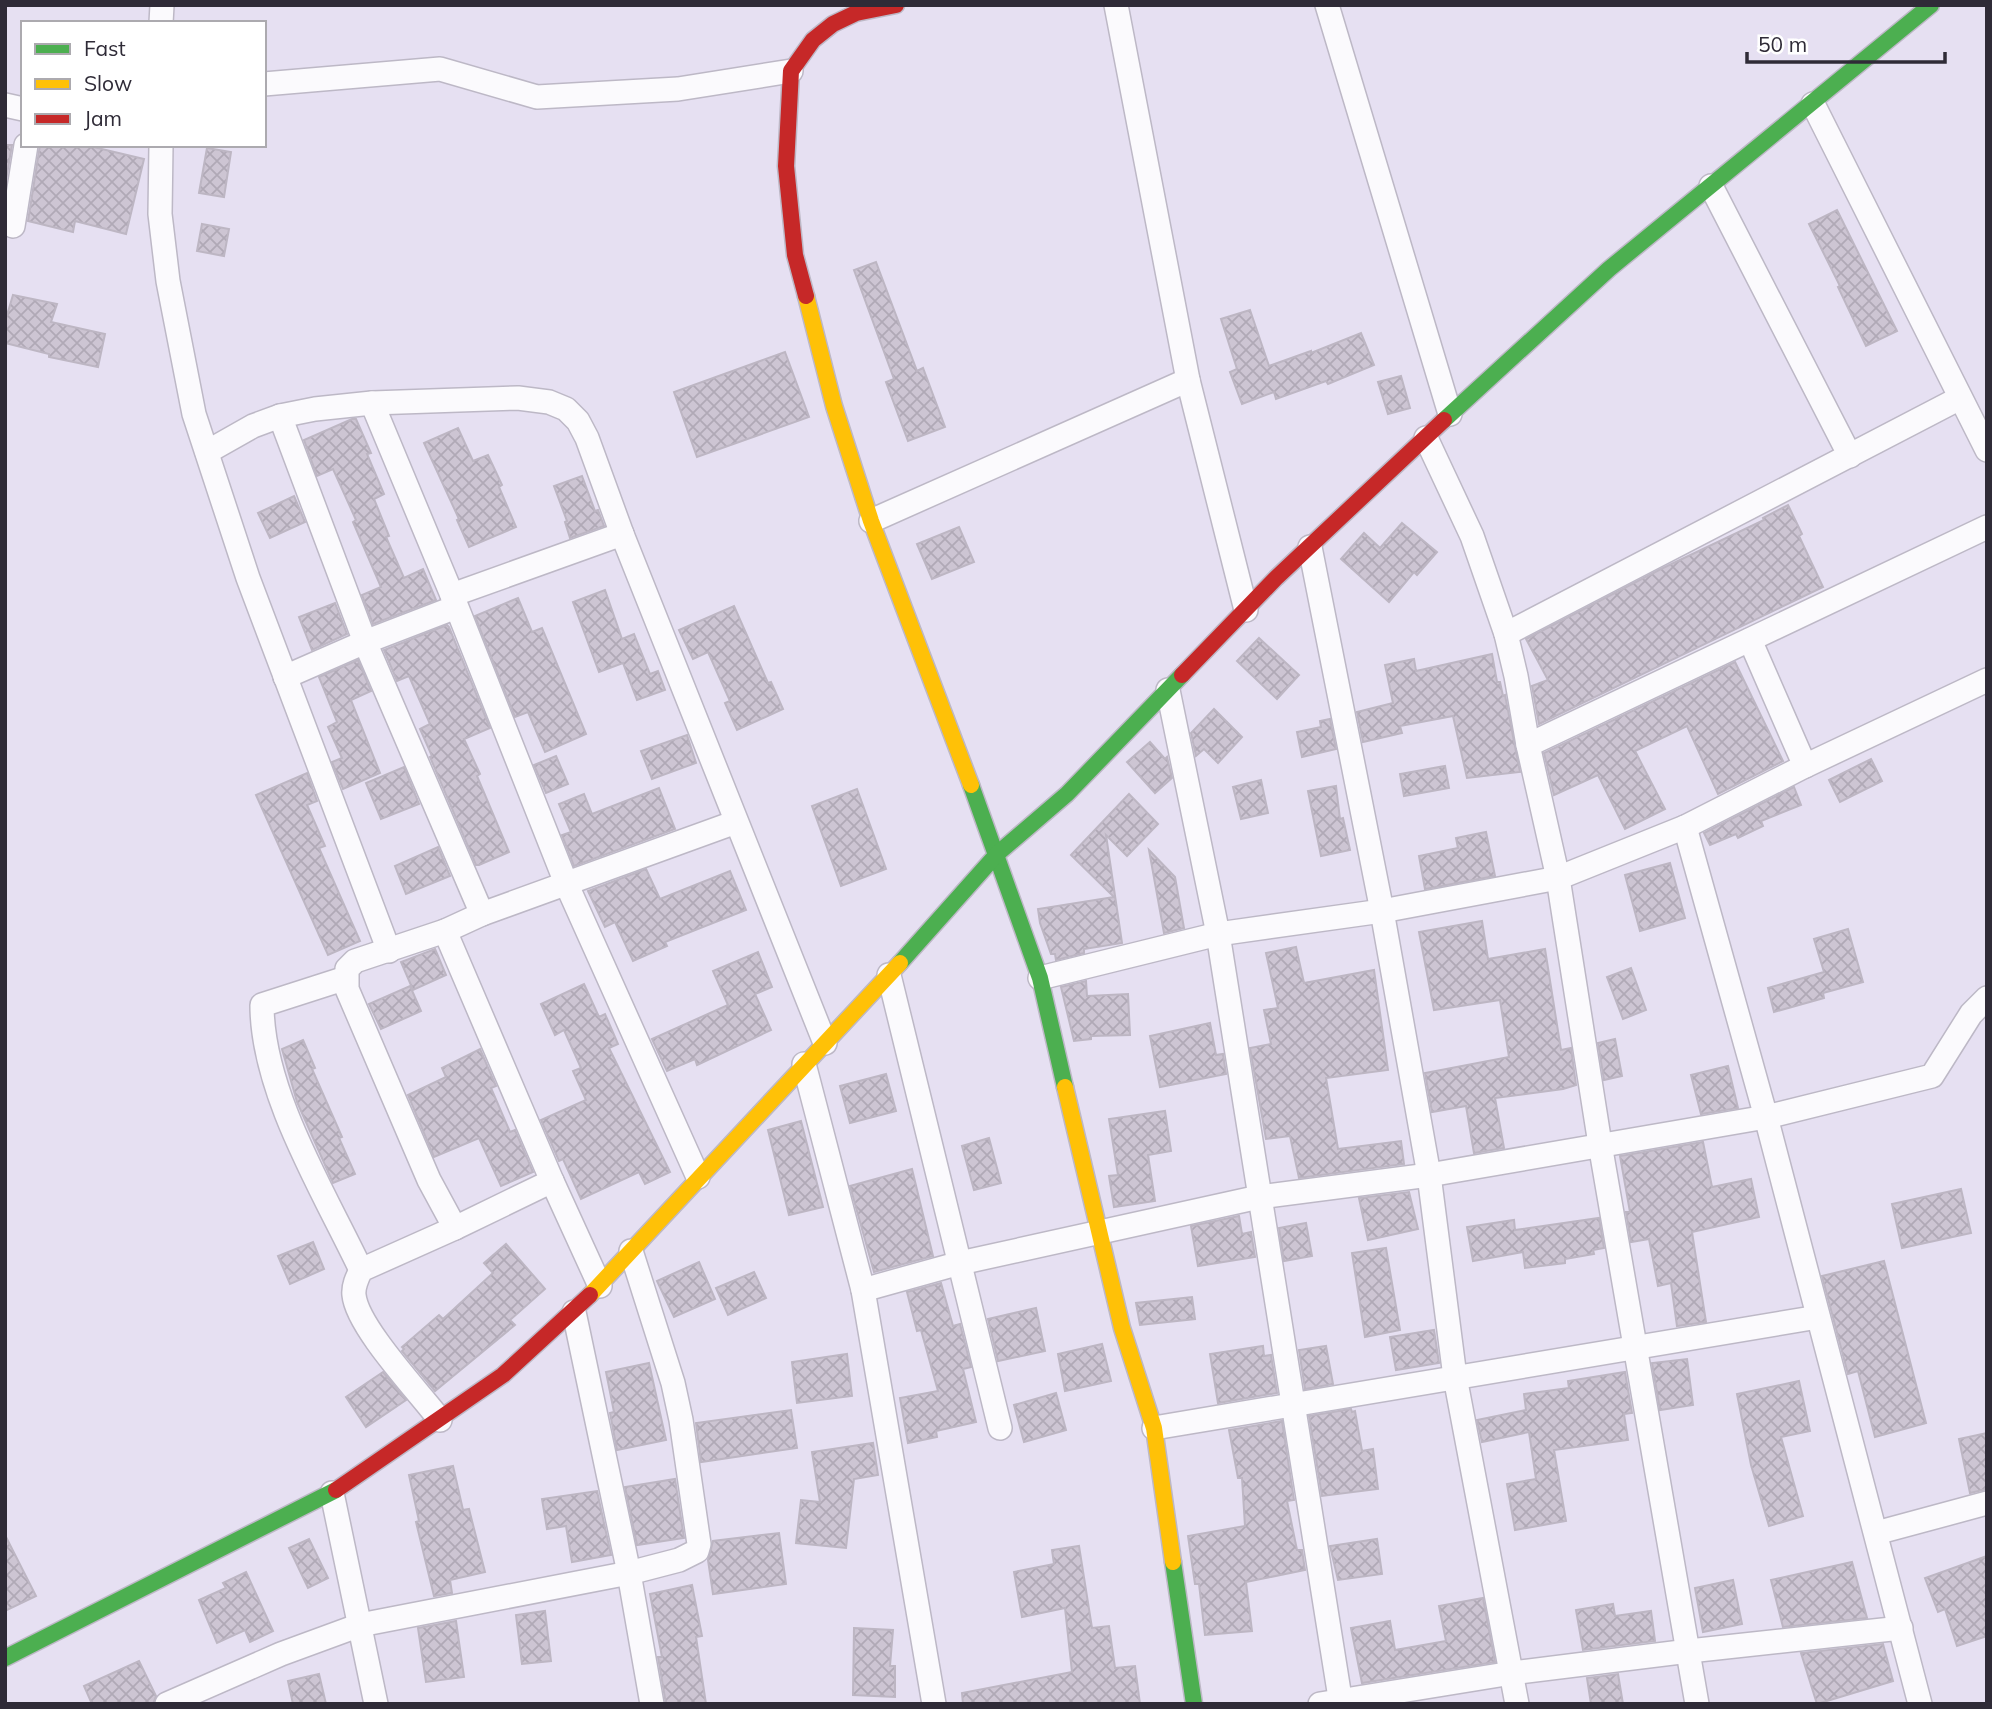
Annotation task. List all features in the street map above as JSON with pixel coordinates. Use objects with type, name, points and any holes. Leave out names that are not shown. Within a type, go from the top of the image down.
[{"type":"street","points":[[896,5],[856,13],[833,24],[813,40],[791,71],[786,166],[795,255],[834,406],[871,522],[997,854],[1040,978],[1122,1328],[1153,1428],[1194,1704]]},
{"type":"street","points":[[1116,5],[1188,380],[1247,610]]},
{"type":"street","points":[[1327,5],[1450,414]]},
{"type":"street","points":[[5,1658],[332,1493],[503,1376],[600,1286],[698,1177],[889,975],[997,854],[1066,793],[1310,547],[1609,269],[1931,5]]},
{"type":"street","points":[[266,84],[440,69],[537,97],[678,89],[791,71]]},
{"type":"street","points":[[1813,104],[1987,450]]},
{"type":"street","points":[[13,226],[26,147]]},
{"type":"street","points":[[161,147],[160,214],[168,281],[194,414],[248,578],[389,951]]},
{"type":"street","points":[[1712,186],[1850,456]]},
{"type":"street","points":[[871,522],[1188,380]]},
{"type":"street","points":[[207,452],[253,426],[279,416],[314,408],[372,403],[518,398],[549,402],[566,409],[578,421],[587,438],[622,534],[825,1043]]},
{"type":"street","points":[[1506,634],[1960,398]]},
{"type":"street","points":[[372,403],[566,883],[698,1177]]},
{"type":"street","points":[[279,416],[365,642],[482,914]]},
{"type":"street","points":[[1426,438],[1472,537],[1506,634],[1516,676],[1528,745],[1559,878],[1600,1144],[1697,1704]]},
{"type":"street","points":[[1528,745],[1987,527]]},
{"type":"street","points":[[285,677],[454,601],[622,534]]},
{"type":"street","points":[[1310,547],[1382,911],[1429,1175],[1455,1377],[1517,1704]]},
{"type":"street","points":[[1749,640],[1805,766]]},
{"type":"street","points":[[1040,978],[1218,934],[1382,911],[1559,878],[1685,827],[1805,766],[1987,680]]},
{"type":"street","points":[[1168,690],[1218,934],[1294,1404],[1334,1703],[1512,1673],[1901,1628]]},
{"type":"street","points":[[455,1228],[429,1180],[347,989],[347,969],[355,961],[445,931],[482,914],[736,822]]},
{"type":"street","points":[[1685,827],[1766,1116],[1920,1704]]},
{"type":"street","points":[[445,931],[600,1286]]},
{"type":"street","points":[[889,975],[1000,1428]]},
{"type":"street","points":[[346,978],[262,1005],[262,1025],[281,1103],[361,1269]]},
{"type":"street","points":[[863,1290],[960,1263],[1259,1197],[1429,1175],[1766,1116],[1932,1076],[1971,1014],[1987,998]]},
{"type":"street","points":[[804,1064],[863,1290],[934,1704]]},
{"type":"street","points":[[440,1420],[376,1340],[358,1312],[354,1294],[355,1282],[361,1269],[552,1181]]},
{"type":"street","points":[[167,1704],[293,1649],[360,1625],[629,1573],[690,1556],[697,1551],[699,1544],[673,1383],[631,1251]]},
{"type":"street","points":[[574,1312],[629,1573],[652,1704]]},
{"type":"street","points":[[1153,1428],[1818,1317]]},
{"type":"street","points":[[332,1493],[376,1704]]},
{"type":"street","points":[[1876,1533],[1987,1503]]},
{"type":"building","points":[[5,145],[12,145],[5,186]]},
{"type":"building","points":[[40,147],[93,147],[144,159],[126,234],[75,221],[73,232],[28,221]]},
{"type":"building","points":[[207,148],[231,152],[224,197],[199,193]]},
{"type":"building","points":[[1837,210],[1897,331],[1866,346],[1809,224]]},
{"type":"building","points":[[202,224],[229,229],[224,256],[197,251]]},
{"type":"building","points":[[876,262],[917,371],[923,368],[945,427],[908,441],[886,382],[894,379],[854,270]]},
{"type":"building","points":[[13,295],[57,304],[51,322],[105,334],[98,367],[49,357],[49,354],[5,343],[5,322]]},
{"type":"building","points":[[1250,310],[1269,366],[1361,333],[1374,365],[1328,384],[1326,381],[1276,399],[1274,392],[1242,404],[1230,372],[1237,369],[1221,319]]},
{"type":"building","points":[[785,352],[809,417],[697,457],[674,392]]},
{"type":"building","points":[[1401,376],[1410,408],[1388,414],[1378,382]]},
{"type":"building","points":[[356,419],[371,453],[367,454],[384,494],[374,499],[389,536],[386,537],[404,578],[423,569],[436,600],[373,624],[362,595],[381,587],[353,522],[356,520],[333,469],[317,476],[304,440]]},
{"type":"building","points":[[458,428],[473,461],[488,455],[502,485],[499,487],[516,527],[469,547],[424,443]]},
{"type":"building","points":[[582,476],[595,511],[598,510],[604,526],[570,538],[565,522],[567,521],[554,486]]},
{"type":"building","points":[[294,496],[305,522],[270,538],[258,513]]},
{"type":"building","points":[[1788,505],[1823,587],[1539,724],[1532,686],[1548,680],[1526,639],[1661,569],[1764,520],[1763,518]]},
{"type":"building","points":[[1402,523],[1437,552],[1417,575],[1414,572],[1389,602],[1341,559],[1364,533],[1380,548]]},
{"type":"building","points":[[959,527],[974,562],[932,579],[917,544]]},
{"type":"building","points":[[605,590],[622,639],[634,634],[650,674],[658,671],[665,690],[637,700],[623,663],[599,672],[573,602]]},
{"type":"building","points":[[518,598],[532,632],[542,628],[586,734],[545,752],[528,712],[515,717],[475,616]]},
{"type":"building","points":[[335,603],[347,634],[312,650],[299,617]]},
{"type":"building","points":[[734,606],[768,683],[771,682],[783,709],[737,730],[725,703],[730,701],[708,652],[693,659],[679,630]]},
{"type":"building","points":[[447,625],[490,728],[464,739],[509,852],[479,865],[476,865],[430,757],[432,756],[420,729],[430,724],[409,676],[397,681],[384,650]]},
{"type":"building","points":[[1259,638],[1299,675],[1277,699],[1237,661]]},
{"type":"building","points":[[1492,654],[1497,682],[1500,682],[1503,696],[1505,695],[1520,772],[1467,778],[1453,716],[1400,726],[1402,733],[1363,742],[1357,712],[1393,703],[1385,665],[1414,659],[1416,671]]},
{"type":"building","points":[[358,660],[371,691],[351,700],[380,773],[343,789],[332,762],[342,758],[328,727],[337,722],[319,677]]},
{"type":"building","points":[[1735,662],[1783,761],[1718,794],[1687,726],[1635,751],[1665,809],[1625,829],[1598,775],[1554,795],[1544,753]]},
{"type":"building","points":[[1214,709],[1242,737],[1218,763],[1204,749],[1196,756],[1191,733]]},
{"type":"building","points":[[1330,719],[1336,749],[1302,757],[1297,732],[1321,727],[1320,721]]},
{"type":"building","points":[[687,735],[696,763],[652,779],[641,751]]},
{"type":"building","points":[[1150,742],[1165,759],[1167,757],[1172,778],[1155,793],[1127,762]]},
{"type":"building","points":[[556,756],[568,784],[546,793],[534,765]]},
{"type":"building","points":[[1871,759],[1882,781],[1840,802],[1829,780]]},
{"type":"building","points":[[1445,766],[1449,788],[1404,796],[1400,774]]},
{"type":"building","points":[[404,767],[419,804],[381,819],[366,783]]},
{"type":"building","points":[[307,773],[317,801],[307,805],[325,846],[319,848],[360,941],[328,955],[256,795]]},
{"type":"building","points":[[1261,780],[1268,813],[1241,819],[1233,787]]},
{"type":"building","points":[[1336,786],[1340,819],[1343,818],[1350,850],[1321,856],[1308,791]]},
{"type":"building","points":[[1794,787],[1801,805],[1761,821],[1763,826],[1738,838],[1736,834],[1710,845],[1704,833]]},
{"type":"building","points":[[659,788],[675,829],[574,866],[562,835],[571,832],[559,804],[584,794],[592,814]]},
{"type":"building","points":[[857,789],[886,869],[841,886],[812,806]]},
{"type":"building","points":[[1129,794],[1158,824],[1127,856],[1106,835],[1122,943],[1084,949],[1084,953],[1056,960],[1055,954],[1051,954],[1040,923],[1038,909],[1114,897],[1071,855]]},
{"type":"building","points":[[1486,832],[1495,876],[1425,889],[1419,856],[1458,848],[1456,838]]},
{"type":"building","points":[[438,847],[450,876],[406,894],[395,866]]},
{"type":"building","points":[[1149,850],[1175,877],[1184,928],[1164,933]]},
{"type":"building","points":[[1670,863],[1685,918],[1640,931],[1625,875]]},
{"type":"building","points":[[646,869],[660,899],[730,871],[746,910],[665,942],[667,946],[633,961],[615,922],[605,927],[588,891]]},
{"type":"building","points":[[1482,921],[1488,959],[1545,949],[1561,1050],[1571,1048],[1576,1085],[1495,1098],[1504,1148],[1474,1153],[1466,1106],[1432,1112],[1425,1073],[1509,1057],[1500,1000],[1434,1010],[1419,932]]},
{"type":"building","points":[[1848,929],[1863,982],[1823,993],[1824,998],[1774,1012],[1768,988],[1824,972],[1814,939]]},
{"type":"building","points":[[1296,947],[1304,983],[1374,970],[1388,1070],[1326,1078],[1338,1149],[1401,1141],[1404,1164],[1299,1178],[1290,1136],[1266,1139],[1250,1048],[1271,1044],[1264,1010],[1278,1008],[1266,953]]},
{"type":"building","points":[[435,949],[446,975],[413,990],[401,962]]},
{"type":"building","points":[[758,952],[772,987],[755,994],[771,1030],[697,1065],[695,1059],[667,1071],[652,1039],[728,1005],[713,971]]},
{"type":"building","points":[[1631,968],[1646,1010],[1623,1019],[1607,977]]},
{"type":"building","points":[[1086,981],[1087,996],[1128,994],[1130,1035],[1091,1036],[1091,1039],[1074,1041],[1061,987]]},
{"type":"building","points":[[584,984],[599,1017],[605,1014],[618,1044],[609,1048],[670,1172],[645,1184],[639,1172],[581,1199],[563,1159],[559,1161],[541,1120],[586,1100],[573,1071],[581,1068],[564,1030],[555,1035],[541,1004]]},
{"type":"building","points":[[410,986],[421,1011],[381,1029],[369,1004]]},
{"type":"building","points":[[1210,1023],[1216,1055],[1223,1054],[1226,1074],[1160,1087],[1150,1036]]},
{"type":"building","points":[[1615,1039],[1622,1076],[1604,1080],[1598,1043]]},
{"type":"building","points":[[303,1040],[315,1068],[312,1069],[355,1174],[333,1183],[297,1102],[282,1049]]},
{"type":"building","points":[[480,1049],[496,1086],[491,1088],[510,1132],[515,1130],[533,1172],[501,1186],[479,1138],[434,1157],[408,1095],[446,1077],[442,1068]]},
{"type":"building","points":[[1728,1066],[1738,1108],[1701,1114],[1691,1075]]},
{"type":"building","points":[[886,1074],[896,1111],[850,1123],[840,1086]]},
{"type":"building","points":[[1165,1111],[1171,1151],[1148,1155],[1155,1201],[1114,1207],[1109,1176],[1118,1175],[1109,1119]]},
{"type":"building","points":[[801,1121],[823,1207],[789,1215],[768,1130]]},
{"type":"building","points":[[989,1138],[1001,1183],[974,1190],[962,1146]]},
{"type":"building","points":[[1703,1142],[1712,1187],[1751,1179],[1759,1217],[1692,1232],[1706,1322],[1677,1326],[1671,1283],[1658,1286],[1649,1239],[1631,1242],[1626,1212],[1630,1212],[1620,1156]]},
{"type":"building","points":[[912,1169],[933,1256],[874,1272],[850,1186]]},
{"type":"building","points":[[1961,1189],[1971,1233],[1902,1248],[1892,1204]]},
{"type":"building","points":[[1409,1192],[1418,1229],[1368,1240],[1359,1198]]},
{"type":"building","points":[[1239,1216],[1242,1234],[1251,1232],[1255,1257],[1198,1266],[1191,1226]]},
{"type":"building","points":[[1599,1218],[1604,1248],[1593,1250],[1594,1254],[1565,1259],[1565,1263],[1525,1268],[1523,1252],[1473,1261],[1467,1227],[1514,1220],[1515,1230]]},
{"type":"building","points":[[1306,1223],[1312,1256],[1284,1261],[1279,1228]]},
{"type":"building","points":[[313,1242],[324,1269],[290,1284],[278,1256]]},
{"type":"building","points":[[506,1244],[545,1289],[510,1320],[515,1325],[435,1391],[402,1351],[402,1347],[439,1315],[443,1319],[493,1273],[484,1263]]},
{"type":"building","points":[[1386,1248],[1400,1330],[1365,1337],[1352,1253]]},
{"type":"building","points":[[1884,1261],[1926,1423],[1875,1437],[1858,1371],[1848,1374],[1822,1276]]},
{"type":"building","points":[[699,1262],[715,1299],[674,1317],[657,1281]]},
{"type":"building","points":[[754,1272],[766,1298],[728,1315],[716,1288]]},
{"type":"building","points":[[941,1283],[953,1326],[960,1324],[971,1367],[963,1369],[976,1422],[936,1431],[937,1437],[908,1443],[900,1398],[938,1391],[921,1330],[917,1331],[907,1292]]},
{"type":"building","points":[[1192,1297],[1195,1319],[1140,1325],[1136,1303]]},
{"type":"building","points":[[1036,1308],[1045,1351],[998,1361],[988,1319]]},
{"type":"building","points":[[1434,1330],[1439,1363],[1396,1370],[1390,1337]]},
{"type":"building","points":[[1102,1344],[1111,1381],[1065,1391],[1058,1354]]},
{"type":"building","points":[[1263,1346],[1264,1356],[1271,1355],[1277,1393],[1218,1403],[1210,1354]]},
{"type":"building","points":[[1326,1346],[1333,1384],[1305,1389],[1299,1350]]},
{"type":"building","points":[[847,1354],[852,1396],[797,1403],[792,1362]]},
{"type":"building","points":[[1687,1359],[1693,1405],[1660,1410],[1652,1363]]},
{"type":"building","points":[[649,1363],[666,1440],[617,1450],[610,1413],[614,1412],[606,1372]]},
{"type":"building","points":[[383,1372],[406,1400],[366,1427],[346,1397]]},
{"type":"building","points":[[1625,1372],[1632,1413],[1624,1414],[1628,1440],[1554,1450],[1566,1521],[1515,1530],[1507,1484],[1536,1479],[1529,1432],[1482,1442],[1477,1420],[1526,1410],[1524,1394],[1569,1388],[1568,1381]]},
{"type":"building","points":[[1799,1381],[1810,1431],[1781,1437],[1803,1516],[1769,1526],[1751,1465],[1737,1394]]},
{"type":"building","points":[[1056,1393],[1066,1430],[1024,1442],[1014,1405]]},
{"type":"building","points":[[1351,1409],[1352,1412],[1355,1411],[1362,1451],[1373,1449],[1378,1489],[1322,1496],[1309,1416]]},
{"type":"building","points":[[791,1410],[797,1448],[701,1462],[696,1423]]},
{"type":"building","points":[[1282,1421],[1294,1500],[1287,1501],[1297,1550],[1302,1550],[1305,1570],[1246,1582],[1252,1631],[1205,1635],[1199,1584],[1195,1584],[1188,1536],[1245,1526],[1242,1478],[1238,1478],[1229,1430]]},
{"type":"building","points":[[1987,1433],[1987,1489],[1970,1493],[1959,1439]]},
{"type":"building","points":[[873,1443],[878,1475],[854,1479],[846,1548],[796,1543],[801,1500],[820,1502],[812,1452]]},
{"type":"building","points":[[453,1466],[463,1510],[469,1509],[485,1572],[450,1580],[452,1593],[434,1596],[416,1522],[419,1521],[409,1475]]},
{"type":"building","points":[[675,1479],[684,1538],[637,1545],[625,1487]]},
{"type":"building","points":[[597,1491],[611,1555],[572,1562],[566,1526],[547,1529],[542,1499]]},
{"type":"building","points":[[779,1533],[786,1584],[713,1594],[708,1560],[713,1541]]},
{"type":"building","points":[[5,1535],[36,1596],[5,1611]]},
{"type":"building","points":[[309,1539],[328,1578],[308,1588],[289,1548]]},
{"type":"building","points":[[1377,1539],[1382,1574],[1338,1580],[1330,1546]]},
{"type":"building","points":[[1079,1546],[1092,1628],[1109,1626],[1115,1668],[1135,1666],[1140,1704],[963,1704],[962,1693],[1072,1672],[1065,1608],[1022,1617],[1014,1572],[1054,1564],[1052,1550]]},
{"type":"building","points":[[1987,1556],[1987,1636],[1957,1646],[1945,1609],[1938,1612],[1925,1578]]},
{"type":"building","points":[[1852,1562],[1867,1618],[1783,1627],[1771,1580]]},
{"type":"building","points":[[246,1572],[273,1631],[250,1642],[245,1630],[217,1643],[199,1600],[226,1588],[223,1583]]},
{"type":"building","points":[[1733,1580],[1742,1624],[1703,1632],[1695,1588]]},
{"type":"building","points":[[692,1585],[702,1636],[696,1637],[706,1704],[666,1704],[658,1657],[662,1657],[650,1594]]},
{"type":"building","points":[[1483,1598],[1495,1662],[1362,1683],[1351,1628],[1390,1621],[1395,1650],[1446,1641],[1439,1606]]},
{"type":"building","points":[[1613,1604],[1615,1616],[1651,1611],[1655,1641],[1583,1650],[1576,1610]]},
{"type":"building","points":[[545,1611],[551,1661],[522,1664],[516,1615]]},
{"type":"building","points":[[456,1621],[464,1677],[426,1682],[418,1628]]},
{"type":"building","points":[[854,1628],[893,1630],[890,1666],[895,1666],[895,1697],[853,1695]]},
{"type":"building","points":[[1883,1644],[1893,1681],[1817,1704],[1801,1653]]},
{"type":"building","points":[[139,1661],[156,1696],[153,1704],[92,1704],[84,1686]]},
{"type":"building","points":[[319,1674],[326,1704],[293,1704],[288,1681]]},
{"type":"building","points":[[1618,1674],[1623,1704],[1591,1704],[1587,1678]]},
{"type":"traffic: fast","points":[[1444,420],[1609,269],[1931,5]]},
{"type":"traffic: fast","points":[[900,963],[997,854],[1067,794],[1182,675]]},
{"type":"traffic: fast","points":[[971,785],[1040,978],[1065,1087]]},
{"type":"traffic: fast","points":[[5,1658],[336,1490]]},
{"type":"traffic: fast","points":[[1173,1562],[1194,1704]]},
{"type":"traffic: slow","points":[[806,296],[834,406],[871,521],[971,785]]},
{"type":"traffic: slow","points":[[590,1295],[900,963]]},
{"type":"traffic: slow","points":[[1065,1087],[1122,1328],[1154,1428],[1173,1562]]},
{"type":"traffic: jam","points":[[806,296],[795,255],[786,166],[791,71],[813,40],[833,24],[856,13],[896,5]]},
{"type":"traffic: jam","points":[[1182,675],[1276,578],[1444,420]]},
{"type":"traffic: jam","points":[[336,1490],[503,1375],[590,1295]]}]
